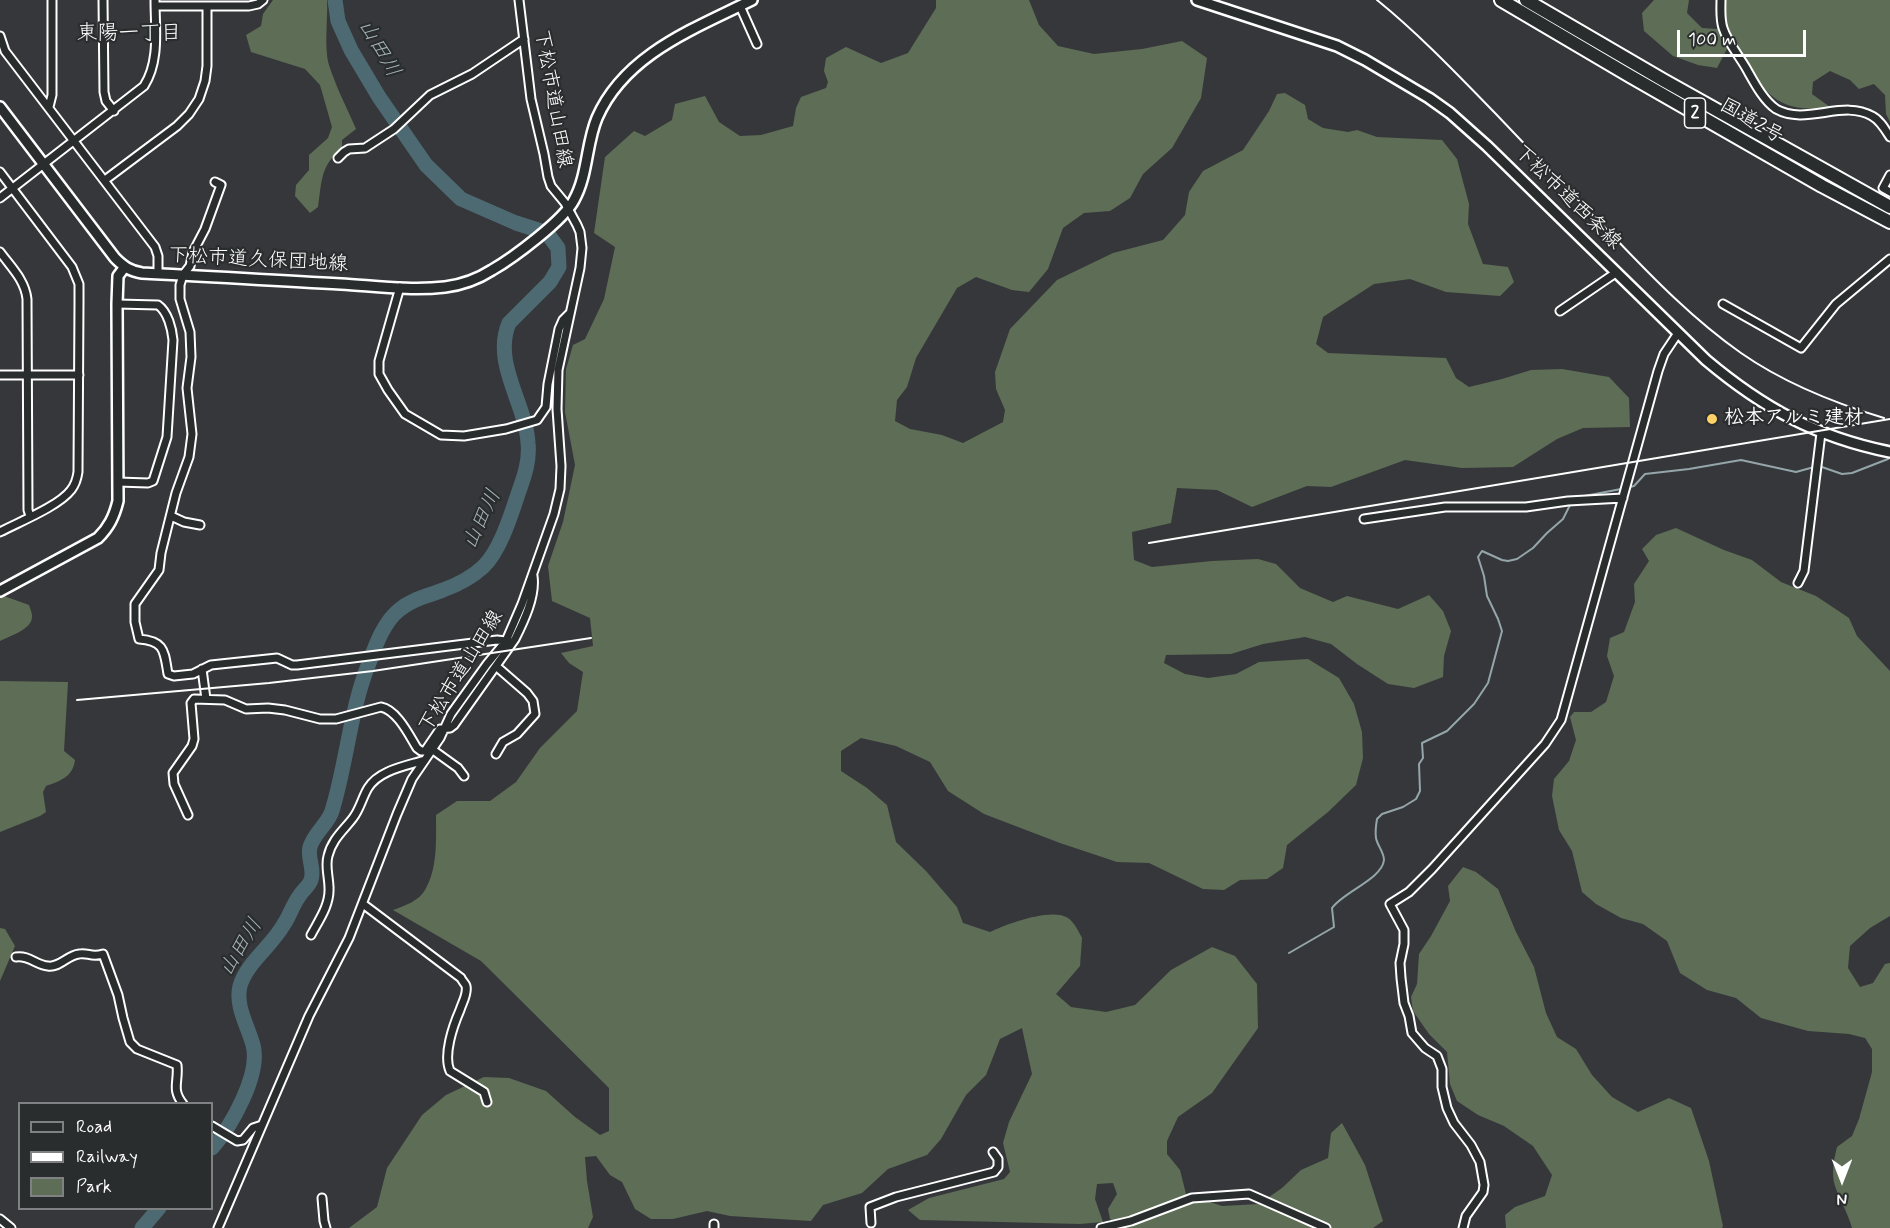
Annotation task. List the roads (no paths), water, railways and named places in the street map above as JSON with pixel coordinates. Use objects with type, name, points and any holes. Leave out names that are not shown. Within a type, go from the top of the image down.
[{"type":"highway","name":"国道2号","points":[[1501,0],[1822,186],[1890,222]]},
{"type":"highway","name":"国道2号","points":[[1526,0],[1663,80],[1890,207]]},
{"type":"street","points":[[49,107],[52,95],[52,0]]},
{"type":"street","points":[[104,0],[104,92],[106,101],[114,111]]},
{"type":"street","points":[[0,198],[144,86],[151,75],[155,60],[155,3],[249,6],[263,0]]},
{"type":"street","name":"下松市道山田線","points":[[218,1228],[309,1016],[349,938],[396,814],[412,779],[433,750],[452,714],[506,641],[522,604],[554,514],[560,489],[558,370],[580,268],[582,248],[580,232],[569,209],[561,195],[551,186],[548,177],[531,99],[519,0]]},
{"type":"street","points":[[569,209],[581,184],[589,141],[597,118],[618,83],[634,67],[660,48],[752,0]]},
{"type":"street","name":"下松市道西条線","points":[[1197,0],[1337,46],[1429,98],[1487,146],[1706,360],[1734,384],[1760,402],[1802,425],[1868,448],[1890,452]]},
{"type":"street","points":[[1721,0],[1723,28],[1759,90],[1774,107],[1786,113],[1807,115],[1859,111],[1872,116],[1890,136]]},
{"type":"street","points":[[105,180],[177,126],[199,99],[207,66],[207,6]]},
{"type":"street","points":[[740,6],[757,44]]},
{"type":"street","points":[[0,36],[5,51],[155,247],[158,256],[158,274]]},
{"type":"street","points":[[338,158],[349,149],[365,148],[403,122],[430,95],[472,74],[524,39]]},
{"type":"street","points":[[0,107],[124,268],[118,276],[118,501],[114,516],[98,538],[0,591]]},
{"type":"street","points":[[0,172],[77,276],[79,293],[78,472],[76,481],[70,491],[58,502],[0,532]]},
{"type":"street","points":[[1890,175],[1883,188],[1890,192]]},
{"type":"street","points":[[215,182],[221,185],[205,229],[193,252],[190,266],[180,285],[180,299],[190,332],[187,388],[192,434],[189,456],[176,493],[159,570],[135,604],[139,639],[159,644],[164,650],[168,674],[174,676],[193,674],[211,665],[277,658],[297,665],[498,640],[506,641]]},
{"type":"street","name":"下松市道久保団地線","points":[[124,268],[142,273],[183,276],[400,287],[446,286],[469,281],[492,271],[569,209]]},
{"type":"street","points":[[0,252],[26,288],[28,510],[30,516]]},
{"type":"street","points":[[1723,304],[1801,348],[1836,304],[1890,259]]},
{"type":"street","points":[[1560,311],[1617,272]]},
{"type":"street","points":[[400,287],[379,361],[379,374],[387,390],[405,414],[441,435],[472,436],[537,420],[546,407],[548,384],[559,329],[570,312]]},
{"type":"street","points":[[117,304],[158,305],[163,308],[172,330],[173,340],[167,437],[153,481],[148,483],[118,482]]},
{"type":"street","points":[[1463,1228],[1466,1216],[1483,1192],[1480,1162],[1472,1145],[1454,1123],[1447,1108],[1442,1087],[1442,1069],[1437,1056],[1425,1048],[1412,1033],[1404,1003],[1401,978],[1400,963],[1404,945],[1404,930],[1390,904],[1408,892],[1432,869],[1545,744],[1561,720],[1641,427],[1650,405],[1664,354],[1678,333]]},
{"type":"street","points":[[0,375],[79,375]]},
{"type":"street","points":[[1798,583],[1804,571],[1821,433]]},
{"type":"street","points":[[1364,519],[1445,507],[1532,507],[1568,501],[1623,498]]},
{"type":"street","points":[[171,516],[184,522],[200,525]]},
{"type":"street","points":[[188,815],[174,784],[173,773],[192,746],[194,739],[191,703],[194,699],[225,700],[246,709],[268,708],[320,719],[336,719],[381,707],[387,708],[417,748],[425,751],[440,729],[454,725],[515,639],[523,625],[534,582],[532,573]]},
{"type":"street","points":[[496,666],[527,693],[533,701],[535,714],[517,734],[503,742],[496,754]]},
{"type":"street","points":[[202,669],[206,699]]},
{"type":"street","points":[[433,750],[458,768],[464,776]]},
{"type":"street","points":[[311,935],[329,899],[326,863],[339,832],[355,815],[368,788],[374,781],[387,773],[426,759]]},
{"type":"street","points":[[363,904],[461,978],[466,987],[466,994],[455,1020],[449,1044],[448,1066],[450,1071],[484,1092],[487,1102]]},
{"type":"street","points":[[16,957],[29,957],[51,967],[80,954],[91,956],[103,954],[118,994],[130,1042],[137,1049],[177,1065],[175,1089],[182,1102]]},
{"type":"street","points":[[215,1128],[237,1141],[243,1140],[253,1128],[262,1125]]},
{"type":"street","points":[[872,1223],[870,1207],[896,1197],[994,1172],[998,1167],[998,1159],[993,1152]]},
{"type":"street","points":[[1101,1228],[1131,1221],[1192,1198],[1249,1194],[1326,1228]]},
{"type":"street","points":[[322,1198],[326,1228]]},
{"type":"street","points":[[0,1218],[12,1228]]},
{"type":"waterway","name":"山田川","points":[[213,1147],[228,1127],[243,1100],[253,1070],[253,1045],[239,1001],[240,986],[248,969],[279,932],[311,880],[310,847],[332,811],[357,699],[381,634],[389,621],[404,606],[459,583],[483,567],[495,552],[508,522],[524,475],[528,450],[526,428],[507,368],[505,338],[509,323],[550,282],[559,267],[558,248],[547,233],[516,223],[461,199],[426,165],[379,97],[351,50],[338,21],[335,0]]},
{"type":"waterway","points":[[1819,466],[1842,474],[1852,473],[1888,459]]},
{"type":"waterway","points":[[1630,487],[1634,486],[1645,474],[1741,460],[1796,472],[1814,467]]},
{"type":"waterway","points":[[1574,498],[1621,489]]},
{"type":"waterway","points":[[1289,953],[1334,927],[1332,908],[1382,867],[1383,854],[1376,838],[1377,819],[1382,814],[1403,807],[1416,799],[1420,791],[1419,764],[1423,758],[1422,743],[1447,731],[1474,704],[1488,683],[1502,631],[1487,596],[1478,557],[1482,551],[1502,560],[1517,559],[1533,548],[1563,519],[1570,505]]},
{"type":"waterway","name":"山田川","points":[[142,1228],[157,1210]]},
{"type":"railway","points":[[1377,0],[1438,55],[1644,268],[1707,327],[1774,374],[1828,399],[1884,418]]},
{"type":"railway","points":[[1149,543],[1890,419]]},
{"type":"railway","points":[[77,700],[269,683],[373,671],[591,638]]},
{"type":"place","name":"松本アルミ建材","points":[[1712,419]]},
{"type":"district","name":"東陽一丁目","points":[[129,35]]}]
